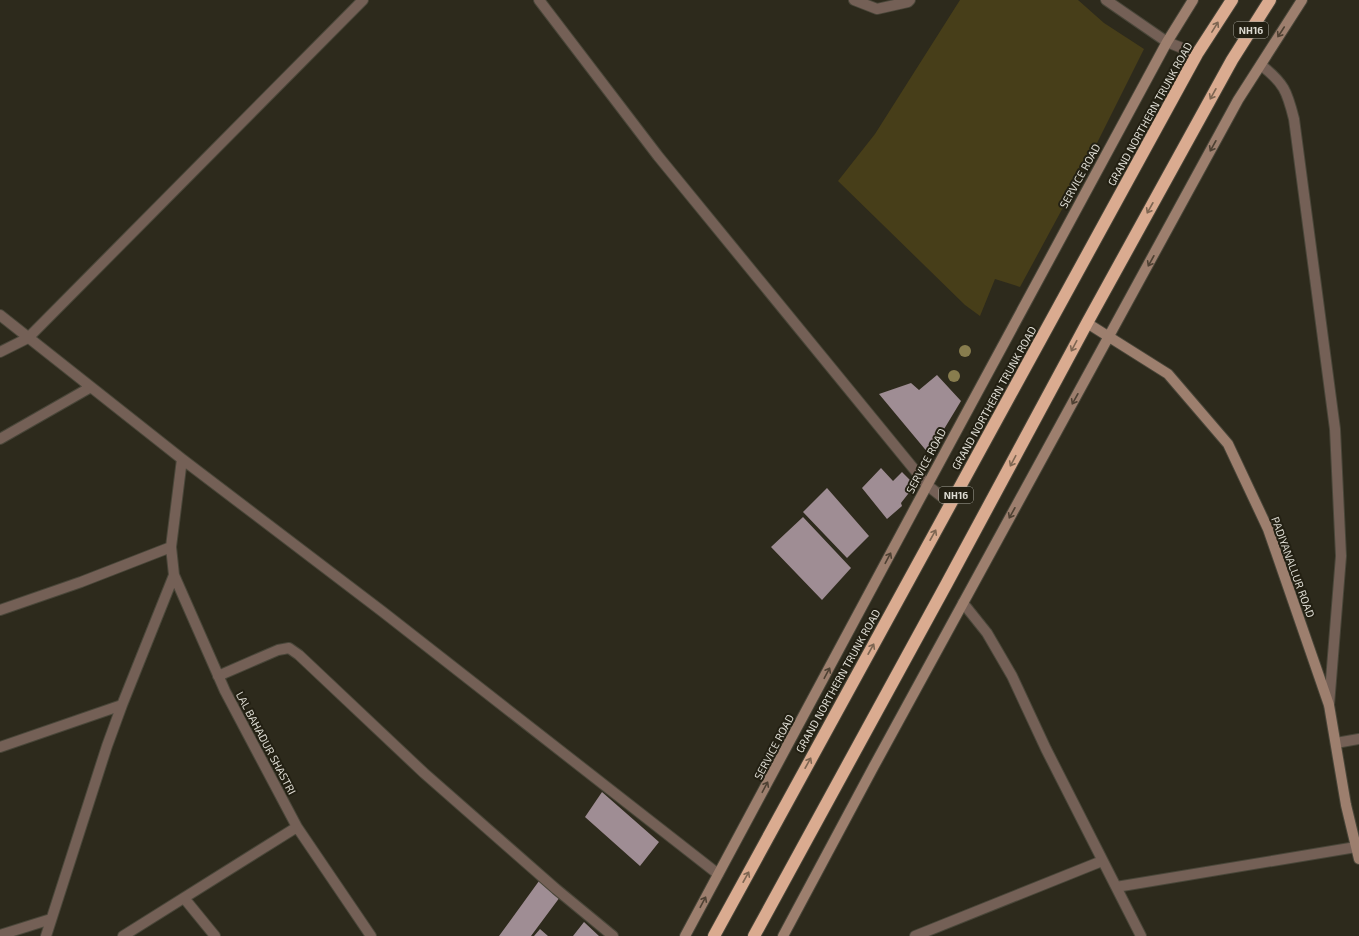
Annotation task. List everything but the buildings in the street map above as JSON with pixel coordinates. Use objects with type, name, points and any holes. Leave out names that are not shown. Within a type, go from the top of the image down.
[{"type":"highway","name":"GRAND NORTHERN TRUNK ROAD","points":[[714,936],[1197,54],[1232,0]]},
{"type":"highway","name":"NH16","points":[[754,936],[944,590],[1087,323],[1232,60],[1270,0]]},
{"type":"street","points":[[0,352],[28,338],[363,0]]},
{"type":"street","points":[[539,0],[658,156],[927,485],[951,504]]},
{"type":"street","points":[[854,0],[877,9],[908,2],[910,0]]},
{"type":"street","points":[[1106,0],[1167,42],[1197,54]]},
{"type":"street","name":"SERVICE ROAD","points":[[685,936],[1167,42],[1193,0]]},
{"type":"street","points":[[783,936],[1238,100],[1302,0]]},
{"type":"street","points":[[1261,64],[1275,76],[1288,94],[1294,119],[1335,429],[1341,556],[1329,705]]},
{"type":"street","points":[[0,315],[182,459],[383,612],[718,874]]},
{"type":"street","name":"PADIYANALLUR ROAD","points":[[1087,323],[1168,374],[1228,444],[1268,529],[1329,705],[1346,805],[1359,859]]},
{"type":"street","points":[[0,439],[90,387]]},
{"type":"street","name":"LAL BAHADUR SHASTRI","points":[[182,459],[170,547],[174,575],[225,691],[297,827],[371,936]]},
{"type":"street","points":[[0,610],[81,582],[170,547]]},
{"type":"street","points":[[46,936],[107,746],[174,575]]},
{"type":"street","points":[[963,603],[987,634],[1012,676],[1046,749],[1141,936]]},
{"type":"street","points":[[218,676],[278,650],[289,648],[299,655],[424,774],[556,889],[613,936]]},
{"type":"street","points":[[0,747],[122,705]]},
{"type":"street","points":[[1336,743],[1359,739]]},
{"type":"street","points":[[124,936],[297,827]]},
{"type":"street","points":[[1116,887],[1356,847]]},
{"type":"street","points":[[915,936],[1102,861]]},
{"type":"street","points":[[184,898],[215,936]]},
{"type":"street","points":[[0,935],[51,919]]},
{"type":"shaded area","points":[[960,0],[1078,0],[1104,23],[1144,49],[1086,165],[1020,287],[995,279],[980,316],[965,305],[838,181],[875,134]]}]
